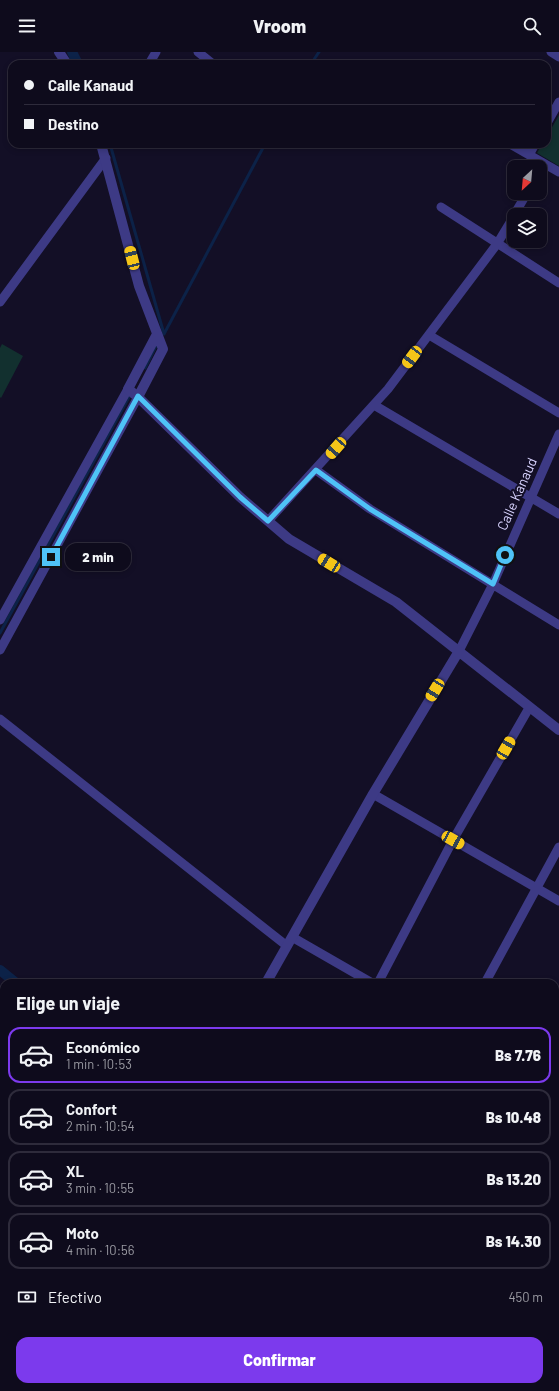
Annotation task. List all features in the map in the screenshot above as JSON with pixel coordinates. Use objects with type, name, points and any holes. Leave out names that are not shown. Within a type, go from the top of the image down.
[{"type":"street","points":[[198,52],[207,60]]},
{"type":"street","points":[[551,52],[559,57]]},
{"type":"street","points":[[551,116],[559,102]]},
{"type":"street","points":[[0,650],[163,350],[139,286],[103,148]]},
{"type":"street","points":[[518,148],[529,154],[535,160]]},
{"type":"street","points":[[529,154],[533,148]]},
{"type":"street","points":[[0,302],[106,158]]},
{"type":"street","points":[[547,168],[559,172]]},
{"type":"street","points":[[441,207],[559,283]]},
{"type":"street","points":[[268,521],[374,405],[429,335],[497,244],[507,227]]},
{"type":"street","points":[[0,620],[157,334]]},
{"type":"street","points":[[429,335],[559,413]]},
{"type":"street","points":[[128,389],[138,396],[240,497],[289,539],[396,602],[529,708],[559,730]]},
{"type":"street","points":[[374,405],[559,514]]},
{"type":"street","name":"Calle Kanaud","points":[[459,651],[493,584],[530,496],[559,434]]},
{"type":"street","points":[[316,470],[370,509],[559,625]]},
{"type":"street","points":[[268,979],[373,794],[459,651]]},
{"type":"street","points":[[380,979],[453,840],[529,708]]},
{"type":"street","points":[[0,719],[286,946]]},
{"type":"street","points":[[373,794],[559,901]]},
{"type":"street","points":[[487,979],[536,887],[559,848]]},
{"type":"street","points":[[292,937],[365,979]]},
{"type":"green space","points":[[559,115],[559,166],[537,153],[540,148],[551,148],[551,129]]},
{"type":"green space","points":[[2,344],[23,356],[1,398],[0,348]]},
{"type":"waterway","points":[[72,52],[76,60]]},
{"type":"waterway","points":[[314,60],[319,52]]},
{"type":"waterway","points":[[111,148],[164,334]]},
{"type":"waterway","points":[[164,334],[263,148]]},
{"type":"waterway","points":[[145,368],[156,346]]},
{"type":"waterway","points":[[0,633],[129,397]]},
{"type":"waterway","points":[[0,970],[11,979]]},
{"type":"route","points":[[51,557],[138,396],[240,497],[268,521],[316,470],[370,509],[493,584],[505,555]]}]
